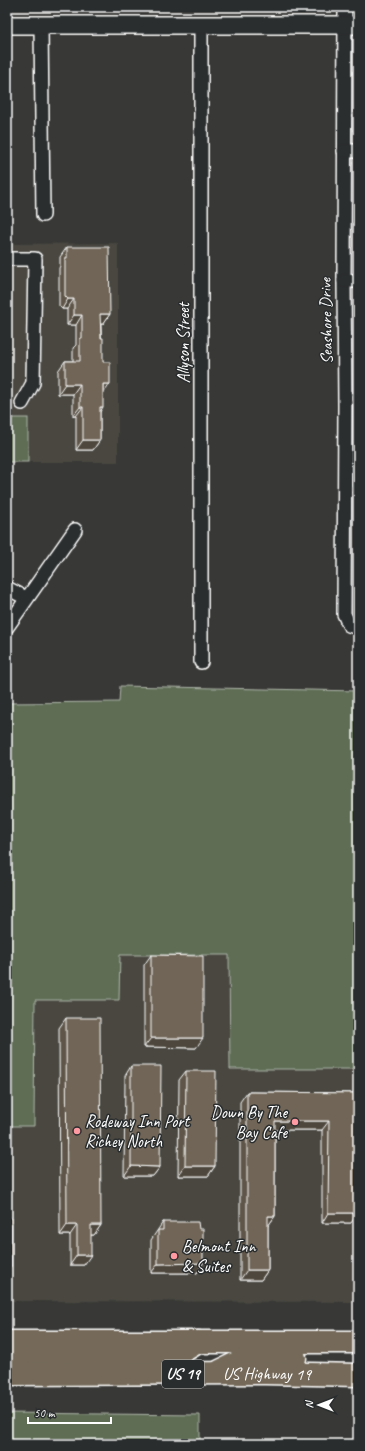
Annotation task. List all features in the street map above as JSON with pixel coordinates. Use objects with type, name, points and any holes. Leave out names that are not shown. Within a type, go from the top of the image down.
[{"type":"highway","name":"US Highway 19","points":[[7,1342],[358,1342]]},
{"type":"highway","points":[[7,1368],[29,1358],[172,1358],[198,1342]]},
{"type":"highway","points":[[214,1374],[247,1358],[358,1357]]},
{"type":"highway","name":"US Highway 19","points":[[7,1374],[358,1375]]},
{"type":"street","name":"Seashore Drive","points":[[345,7],[351,25],[344,151],[344,281],[352,406],[352,515],[344,614],[349,625],[358,628]]},
{"type":"street","name":"Allyson Street","points":[[201,24],[201,662]]},
{"type":"street","points":[[7,25],[351,25]]},
{"type":"street","points":[[41,25],[43,215]]},
{"type":"street","points":[[344,151],[358,151]]},
{"type":"street","points":[[7,259],[35,259],[34,383],[22,403]]},
{"type":"street","points":[[344,281],[358,281]]},
{"type":"street","points":[[7,627],[75,530]]},
{"type":"street","points":[[7,588],[26,598]]},
{"type":"shaded area","points":[[118,243],[118,462],[28,462],[28,418],[7,418],[7,244]]},
{"type":"shaded area","points":[[119,955],[229,955],[230,1069],[358,1069],[358,1302],[7,1301],[7,1126],[34,1126],[35,1000],[119,1000]]},
{"type":"green space","points":[[7,418],[28,418],[28,462],[7,462]]},
{"type":"green space","points":[[120,686],[358,691],[358,1069],[230,1069],[229,955],[120,955],[119,1000],[35,1000],[34,1126],[7,1126],[7,703],[119,702]]},
{"type":"green space","points":[[7,1413],[200,1415],[200,1444],[7,1444]]},
{"type":"building","points":[[67,247],[109,247],[110,314],[100,314],[101,338],[103,338],[103,362],[110,362],[110,384],[103,384],[103,407],[100,407],[100,440],[83,440],[83,407],[80,407],[80,384],[65,384],[65,361],[80,361],[80,338],[82,338],[82,315],[74,315],[74,299],[68,299],[65,296],[65,258],[67,258]]},
{"type":"building","points":[[151,955],[203,956],[203,1038],[151,1038]]},
{"type":"building","name":"Rodeway Inn Port Richey North","points":[[66,1018],[100,1018],[101,1225],[91,1225],[91,1255],[77,1255],[77,1225],[67,1225]]},
{"type":"building","points":[[131,1066],[161,1066],[160,1167],[131,1166]]},
{"type":"building","points":[[186,1071],[216,1071],[215,1166],[185,1166]]},
{"type":"building","points":[[247,1092],[358,1093],[358,1213],[328,1213],[329,1121],[275,1121],[275,1216],[268,1216],[268,1270],[247,1270]]},
{"type":"building","points":[[7,1218],[11,1218],[11,1266],[7,1266]]},
{"type":"building","name":"Belmont Inn & Suites","points":[[163,1222],[198,1222],[199,1229],[203,1229],[203,1263],[158,1264],[158,1230],[163,1230]]},
{"type":"place","name":"Down By The Bay Cafe","points":[[295,1122]]},
{"type":"place","name":"Rodeway Inn Port Richey North","points":[[77,1131]]},
{"type":"place","name":"Belmont Inn & Suites","points":[[174,1256]]}]
